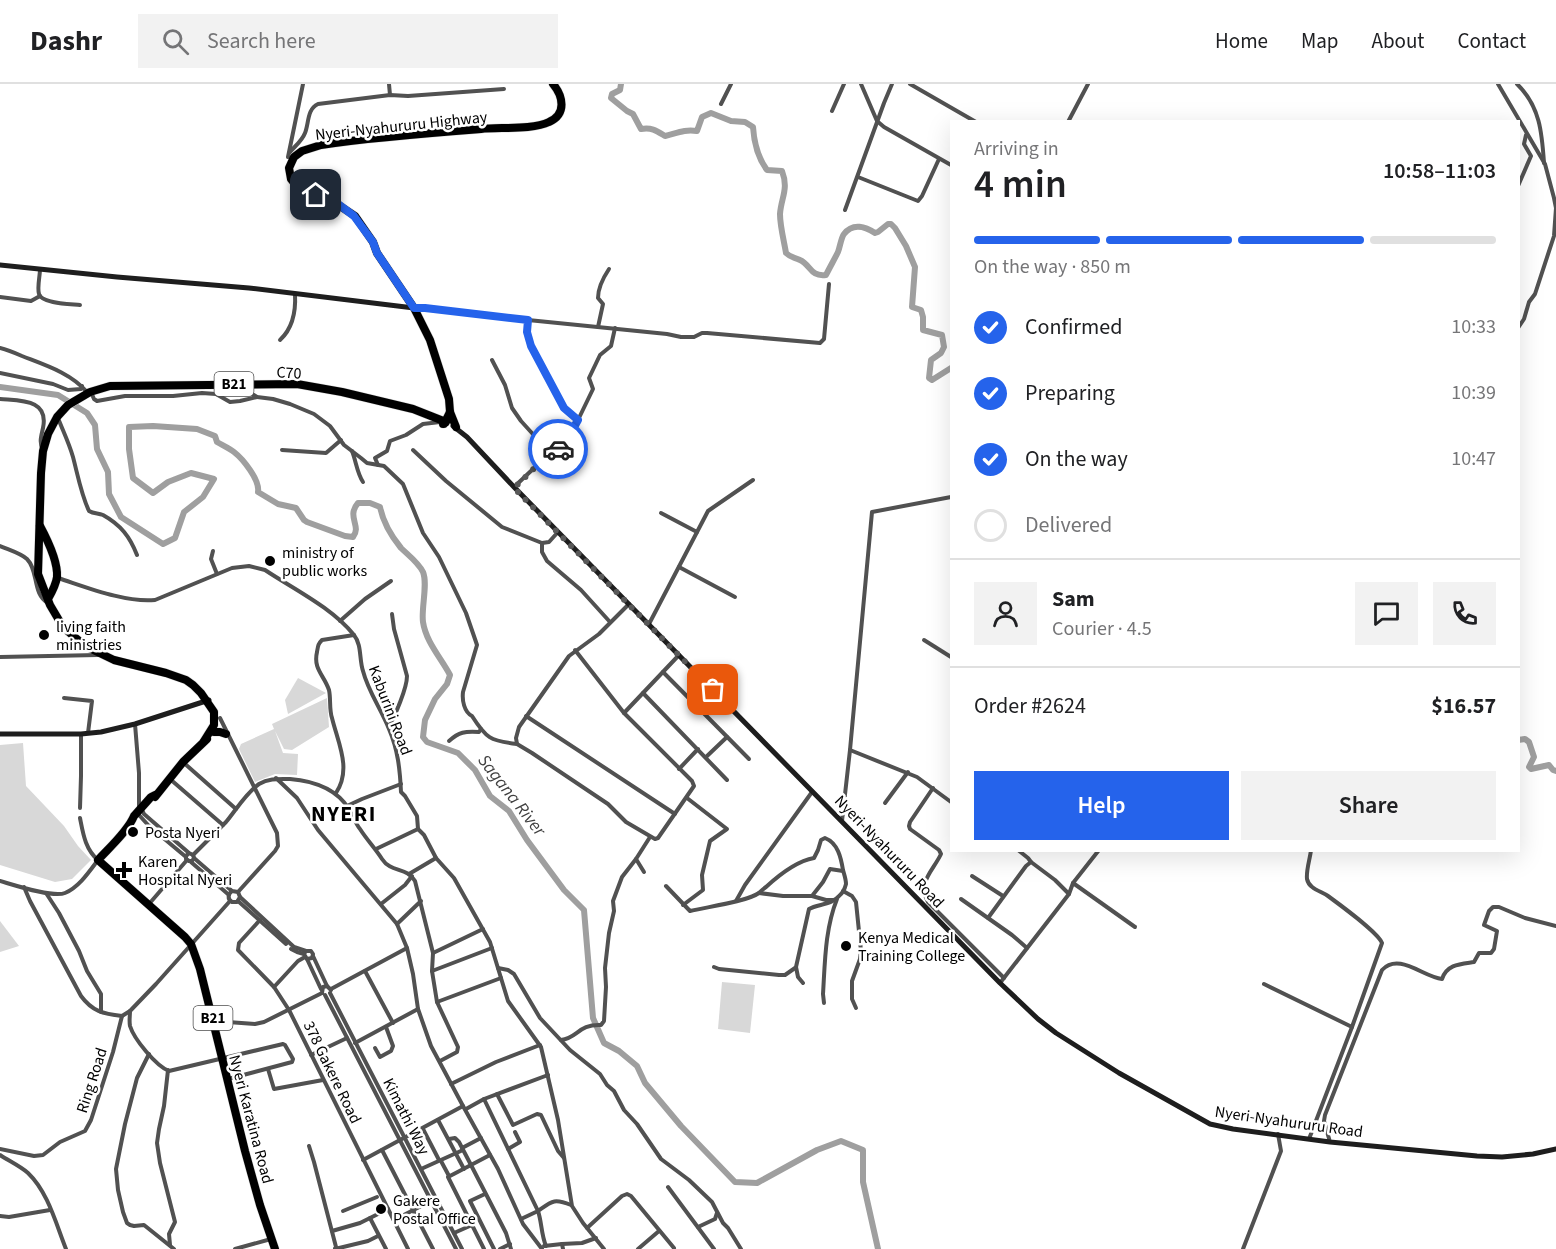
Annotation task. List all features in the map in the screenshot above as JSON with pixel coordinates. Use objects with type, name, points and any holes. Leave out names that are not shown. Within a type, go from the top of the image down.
[{"type":"highway","name":"Nyeri-Nyahururu Highway","points":[[456,427],[448,412],[449,399],[434,349],[414,308],[377,253],[373,242],[354,216],[338,204],[296,187],[289,174],[289,168],[292,160],[299,153],[321,145],[549,123],[555,119],[562,103],[560,94],[553,84]]},
{"type":"highway","name":"C70","points":[[57,417],[87,390],[110,386],[297,384],[413,409],[442,422]]},
{"type":"highway","points":[[442,422],[448,412]]},
{"type":"highway","name":"B21","points":[[57,417],[48,434],[43,451],[38,574],[49,602],[63,627],[85,646],[114,660],[190,682],[218,717]]},
{"type":"highway","name":"B21","points":[[40,524],[52,556],[57,578]]},
{"type":"highway","points":[[49,602],[57,578]]},
{"type":"highway","points":[[98,860],[151,797],[156,795],[183,762],[214,732],[218,717]]},
{"type":"highway","points":[[204,741],[218,717]]},
{"type":"highway","points":[[214,732],[226,734]]},
{"type":"highway","name":"Nyeri Karatina Road","points":[[98,860],[191,944],[200,969],[250,1168],[275,1249]]},
{"type":"main road","points":[[0,265],[249,288],[414,308]]},
{"type":"main road","name":"Nyeri-Nyahururu Road","points":[[442,422],[456,427],[1038,1019],[1056,1033],[1193,1116],[1218,1126],[1330,1142],[1477,1156],[1502,1157],[1556,1149]]},
{"type":"main road","name":"Nyeri-Nyahururu Road","points":[[442,422],[456,431],[489,461]]},
{"type":"main road","points":[[0,734],[88,733],[135,724],[205,700]]},
{"type":"street","points":[[303,84],[289,155],[304,136],[311,109],[315,105],[390,95],[408,96],[504,89]]},
{"type":"street","points":[[389,84],[390,95]]},
{"type":"street","points":[[721,104],[730,84]]},
{"type":"street","points":[[832,111],[844,84]]},
{"type":"street","points":[[861,84],[877,121],[950,164]]},
{"type":"street","points":[[845,210],[892,84]]},
{"type":"street","points":[[910,84],[973,120]]},
{"type":"street","points":[[1069,120],[1088,84]]},
{"type":"street","points":[[1498,84],[1518,120]]},
{"type":"street","points":[[1517,84],[1531,101],[1538,116],[1545,164],[1556,208],[1554,236],[1535,294],[1529,302],[1520,325]]},
{"type":"street","points":[[1520,123],[1545,164]]},
{"type":"street","points":[[1520,181],[1531,156],[1524,144],[1526,134]]},
{"type":"street","points":[[858,177],[918,201],[939,159]]},
{"type":"street","points":[[40,269],[40,296],[48,301],[80,305]]},
{"type":"street","points":[[598,327],[603,304],[598,295],[603,278],[609,269]]},
{"type":"street","points":[[414,308],[615,328],[681,337],[694,337],[704,333],[820,343],[824,339],[829,284]]},
{"type":"street","points":[[280,340],[289,330],[292,321],[295,294]]},
{"type":"street","points":[[0,297],[31,301],[40,296]]},
{"type":"street","points":[[528,320],[527,332],[531,346],[564,408],[578,420]]},
{"type":"street","points":[[514,488],[550,453],[564,445],[593,389],[589,378],[600,355],[611,346],[615,328]]},
{"type":"street","points":[[0,348],[47,365],[70,377],[97,401],[125,396],[173,396],[202,393],[216,394],[230,402],[257,397],[290,404],[314,414],[330,426],[341,440],[368,463],[384,466],[403,484],[423,533],[439,557],[466,613],[477,645],[462,699],[466,711],[492,739],[517,744],[608,804],[626,822],[650,837],[658,838],[687,798],[694,786],[692,781],[624,713],[575,650]]},
{"type":"street","points":[[492,360],[505,385],[512,408],[550,453]]},
{"type":"street","points":[[0,373],[53,384],[68,390],[87,390]]},
{"type":"street","points":[[236,384],[257,397]]},
{"type":"street","points":[[0,399],[30,402],[41,409],[44,419],[39,443],[43,451]]},
{"type":"street","points":[[57,417],[66,435],[82,493],[90,511],[93,514],[101,514],[123,531],[132,542],[137,555]]},
{"type":"street","points":[[379,466],[375,458],[387,451],[390,441],[406,435],[423,424],[442,422]]},
{"type":"street","points":[[282,450],[326,453],[341,440]]},
{"type":"street","points":[[352,450],[363,482]]},
{"type":"street","points":[[413,450],[446,482],[502,527],[542,543],[549,542],[558,532]]},
{"type":"street","points":[[649,624],[708,511],[753,480]]},
{"type":"street","points":[[842,820],[872,512],[950,496]]},
{"type":"street","points":[[662,513],[698,532]]},
{"type":"street","points":[[542,543],[542,552],[548,561],[582,590],[610,622]]},
{"type":"street","points":[[0,553],[1,547],[27,560],[31,565],[41,598],[49,602]]},
{"type":"street","points":[[213,551],[211,559],[217,574]]},
{"type":"street","points":[[57,578],[125,598],[146,601],[155,600],[242,566],[256,567],[265,570],[321,605],[354,635]]},
{"type":"street","points":[[679,567],[735,597]]},
{"type":"street","points":[[340,621],[391,580]]},
{"type":"street","points":[[517,744],[517,732],[564,662],[630,604]]},
{"type":"street","points":[[388,727],[394,718],[407,683],[392,614]]},
{"type":"street","points":[[336,793],[342,781],[344,762],[332,718],[329,691],[316,665],[316,657],[318,645],[322,640],[354,635]]},
{"type":"street","name":"Kaburini Road","points":[[354,635],[358,641],[363,673],[388,727],[399,764],[401,792],[417,816],[418,829],[424,835],[436,858],[454,878],[483,929],[492,948],[508,1001],[540,1045],[558,1120],[564,1158],[564,1195],[604,1249]]},
{"type":"street","points":[[924,640],[950,656]]},
{"type":"street","points":[[0,657],[101,655]]},
{"type":"street","points":[[624,713],[679,655]]},
{"type":"street","points":[[663,672],[749,759]]},
{"type":"street","points":[[643,693],[727,780]]},
{"type":"street","points":[[64,698],[92,701],[88,733]]},
{"type":"street","points":[[218,717],[238,755]]},
{"type":"street","points":[[218,717],[277,833],[278,846],[235,902],[230,901]]},
{"type":"street","points":[[526,717],[675,814]]},
{"type":"street","points":[[135,724],[139,812],[230,893],[239,897],[290,945],[298,949],[306,955],[310,959],[313,956],[311,951],[306,955],[298,961],[274,987]]},
{"type":"street","points":[[449,741],[459,733],[468,730],[479,732],[481,729]]},
{"type":"street","points":[[80,808],[81,734]]},
{"type":"street","points":[[706,757],[727,737]]},
{"type":"street","points":[[679,768],[699,749]]},
{"type":"street","points":[[850,750],[908,772],[950,801]]},
{"type":"street","points":[[183,762],[237,809]]},
{"type":"street","points":[[885,803],[908,772]]},
{"type":"street","points":[[276,778],[297,798],[318,830],[397,924],[407,948],[414,974],[418,1009],[431,1046],[530,1234],[543,1247],[582,1243],[596,1238]]},
{"type":"street","points":[[149,904],[190,857],[223,825],[254,788],[265,781],[276,778],[301,780],[330,789],[347,806],[359,828],[383,861],[390,867],[411,875],[421,901],[433,953],[432,971],[437,1002],[458,1047],[457,1052],[440,1061]]},
{"type":"street","points":[[169,779],[223,825]]},
{"type":"street","points":[[347,806],[401,784]]},
{"type":"street","points":[[933,788],[909,826],[941,854],[927,878],[924,886],[925,896],[928,902],[1002,980],[1069,894],[1073,884],[1097,852]]},
{"type":"street","points":[[736,901],[744,885],[813,791]]},
{"type":"street","points":[[683,904],[703,890],[702,875],[711,841],[727,829],[687,798]]},
{"type":"street","points":[[0,881],[60,894],[76,885],[98,860],[87,846],[80,818]]},
{"type":"street","points":[[376,849],[418,829]]},
{"type":"street","points":[[561,1040],[567,1039],[588,1025],[601,1025],[604,1021],[605,968],[614,901],[622,877],[650,837]]},
{"type":"street","points":[[666,886],[690,911],[736,901],[759,893],[790,869],[814,858],[821,840],[829,839],[842,860],[846,880],[843,891],[836,899],[828,930],[824,1003]]},
{"type":"street","points":[[1020,852],[1069,894]]},
{"type":"street","points":[[1309,1139],[1382,942],[1376,934],[1327,895],[1312,887],[1306,876],[1311,852]]},
{"type":"street","points":[[381,904],[405,885],[411,875],[436,858]]},
{"type":"street","points":[[636,859],[644,872]]},
{"type":"street","points":[[988,918],[1031,862]]},
{"type":"street","points":[[812,896],[830,869],[843,871]]},
{"type":"street","points":[[972,876],[1003,896]]},
{"type":"street","points":[[1073,884],[1135,927]]},
{"type":"street","points":[[24,887],[81,996],[93,1009],[122,1016],[130,1011],[156,984],[230,901],[230,893]]},
{"type":"street","points":[[843,891],[852,896],[856,902],[861,951],[852,981],[852,999],[856,1008]]},
{"type":"street","points":[[45,892],[101,994],[102,1012]]},
{"type":"street","points":[[759,893],[836,899]]},
{"type":"street","points":[[239,897],[291,948],[306,955]]},
{"type":"street","points":[[803,983],[798,977],[796,967],[809,909],[836,899]]},
{"type":"street","points":[[961,899],[1027,948]]},
{"type":"street","points":[[397,924],[421,901]]},
{"type":"street","points":[[1330,1142],[1324,1116],[1385,966],[1398,963],[1442,979],[1446,971],[1454,966],[1474,962],[1479,953],[1491,953],[1497,931],[1484,926],[1489,911],[1493,907],[1556,926]]},
{"type":"street","name":"378 Gakere Road","points":[[260,920],[238,950],[274,987],[289,1010],[408,1249]]},
{"type":"street","points":[[433,953],[483,929]]},
{"type":"street","points":[[213,1020],[264,1022],[407,948]]},
{"type":"street","points":[[432,971],[492,948]]},
{"type":"street","name":"Kimathi Way","points":[[306,955],[323,993],[402,1140],[456,1249]]},
{"type":"street","name":"Kimathi Way","points":[[313,956],[402,1140],[421,1169],[433,1200],[462,1249]]},
{"type":"street","points":[[714,967],[785,975],[796,967]]},
{"type":"street","points":[[498,968],[514,974],[540,1018],[578,1058],[598,1071],[661,1159],[712,1202],[741,1249]]},
{"type":"street","points":[[364,971],[393,1023]]},
{"type":"street","points":[[437,1002],[501,978]]},
{"type":"street","points":[[1264,984],[1352,1027]]},
{"type":"street","points":[[323,993],[324,986],[329,989]]},
{"type":"street","points":[[355,1043],[418,1009]]},
{"type":"street","points":[[130,1011],[130,1027],[136,1037],[156,1063],[168,1070],[284,1044],[293,1059],[292,1062],[228,1079]]},
{"type":"street","name":"Ring Road","points":[[0,1149],[34,1156],[43,1155],[60,1142],[85,1131],[91,1120],[113,1052],[122,1016]]},
{"type":"street","points":[[375,1048],[380,1057],[391,1051],[393,1046],[386,1027]]},
{"type":"street","points":[[311,1055],[348,1038]]},
{"type":"street","points":[[451,1084],[496,1062],[540,1045]]},
{"type":"street","points":[[149,1054],[138,1078],[125,1124],[116,1177],[127,1223],[134,1226],[144,1225],[172,1248]]},
{"type":"street","points":[[268,1069],[274,1089],[323,1080]]},
{"type":"street","points":[[168,1070],[157,1143],[175,1222],[169,1234],[172,1248]]},
{"type":"street","points":[[363,1160],[438,1120],[484,1099],[548,1075]]},
{"type":"street","points":[[497,1094],[513,1125],[541,1114],[558,1151],[564,1158]]},
{"type":"street","points":[[484,1099],[538,1211],[542,1223],[543,1247]]},
{"type":"street","points":[[438,1120],[464,1168]]},
{"type":"street","points":[[423,1128],[484,1249]]},
{"type":"street","points":[[507,1149],[520,1142],[515,1132]]},
{"type":"street","points":[[1243,1249],[1281,1152],[1278,1134]]},
{"type":"street","points":[[449,1139],[455,1138],[463,1149],[506,1233],[511,1246],[500,1249]]},
{"type":"street","points":[[421,1169],[456,1153],[481,1138]]},
{"type":"street","points":[[309,1146],[335,1249],[368,1241],[378,1236]]},
{"type":"street","points":[[382,1150],[433,1249]]},
{"type":"street","points":[[0,1155],[27,1173],[37,1185],[66,1249]]},
{"type":"street","points":[[449,1176],[490,1155]]},
{"type":"street","points":[[668,1187],[714,1249]]},
{"type":"street","points":[[485,1194],[470,1201],[494,1249]]},
{"type":"street","points":[[587,1228],[627,1194],[632,1196],[674,1248]]},
{"type":"street","points":[[521,1219],[564,1195],[572,1206]]},
{"type":"street","points":[[343,1211],[377,1197]]},
{"type":"street","points":[[394,1220],[433,1200]]},
{"type":"street","points":[[332,1231],[360,1223],[388,1209]]},
{"type":"street","points":[[0,1216],[9,1217],[50,1210]]},
{"type":"street","points":[[698,1227],[715,1219],[717,1213]]},
{"type":"street","points":[[370,1218],[386,1249]]},
{"type":"street","points":[[454,1233],[472,1225]]},
{"type":"street","points":[[638,1249],[659,1231]]},
{"type":"street","points":[[238,1249],[271,1239]]},
{"type":"shaded area","points":[[298,678],[326,693],[288,714],[285,700]]},
{"type":"shaded area","points":[[327,698],[329,727],[292,750],[284,749],[275,731],[283,753],[298,754],[297,775],[275,774],[255,782],[239,749],[241,744],[274,729],[272,724]]},
{"type":"shaded area","points":[[23,743],[26,786],[64,826],[91,860],[72,879],[55,882],[0,865],[0,745]]},
{"type":"shaded area","points":[[0,921],[19,946],[0,952]]},
{"type":"shaded area","points":[[722,982],[755,985],[750,1033],[718,1029]]},
{"type":"waterway","points":[[621,84],[620,90],[612,94],[611,98],[633,114],[641,129],[651,129],[665,136],[685,131],[697,131],[702,117],[711,113],[731,121],[745,122],[753,127],[757,150],[767,170],[782,171],[784,177],[785,188],[780,214],[786,253],[804,262],[817,274],[826,275],[838,252],[843,236],[848,230],[860,227],[875,233],[891,224],[906,246],[915,267],[912,307],[921,310],[923,330],[942,335],[944,347],[941,353],[931,360],[929,378],[932,380],[950,369]]},
{"type":"waterway","name":"Sagana River","points":[[0,387],[58,395],[87,413],[95,425],[97,449],[108,472],[109,494],[121,517],[163,544],[175,538],[184,512],[203,497],[214,479],[191,473],[168,482],[153,493],[133,478],[129,427],[197,429],[215,436],[217,442],[234,452],[246,465],[254,476],[258,492],[278,504],[296,508],[307,522],[345,536],[353,537],[355,533],[353,513],[358,503],[370,503],[380,507],[394,539],[423,572],[425,583],[423,622],[430,643],[450,675],[425,720],[423,737],[427,742],[458,753],[475,770],[490,796],[509,811],[564,890],[584,910],[593,1018],[604,1043],[619,1051],[637,1066],[645,1083],[681,1126],[735,1182],[757,1183],[817,1150],[841,1141],[863,1150],[863,1182],[878,1249]]},
{"type":"waterway","points":[[1520,740],[1525,739],[1529,742],[1534,757],[1529,767],[1531,769],[1549,765],[1556,771]]},
{"type":"way so far","points":[[558,449],[550,453],[514,488],[713,690]]},
{"type":"place","name":"ministry of public works","points":[[270,561]]},
{"type":"place","name":"living faith ministries","points":[[44,635]]},
{"type":"place","name":"Posta Nyeri","points":[[133,832]]},
{"type":"place","name":"Karen Hospital Nyeri","points":[[124,870]]},
{"type":"place","name":"Kenya Medical Training College","points":[[846,946]]},
{"type":"place","name":"Gakere Postal Office","points":[[381,1209]]},
{"type":"district","name":"NYERI","points":[[344,813]]},
{"type":"route","points":[[316,195],[338,204],[364,227],[377,253],[414,308],[528,320],[527,332],[531,346],[564,408],[578,420],[564,445],[558,449]]}]
